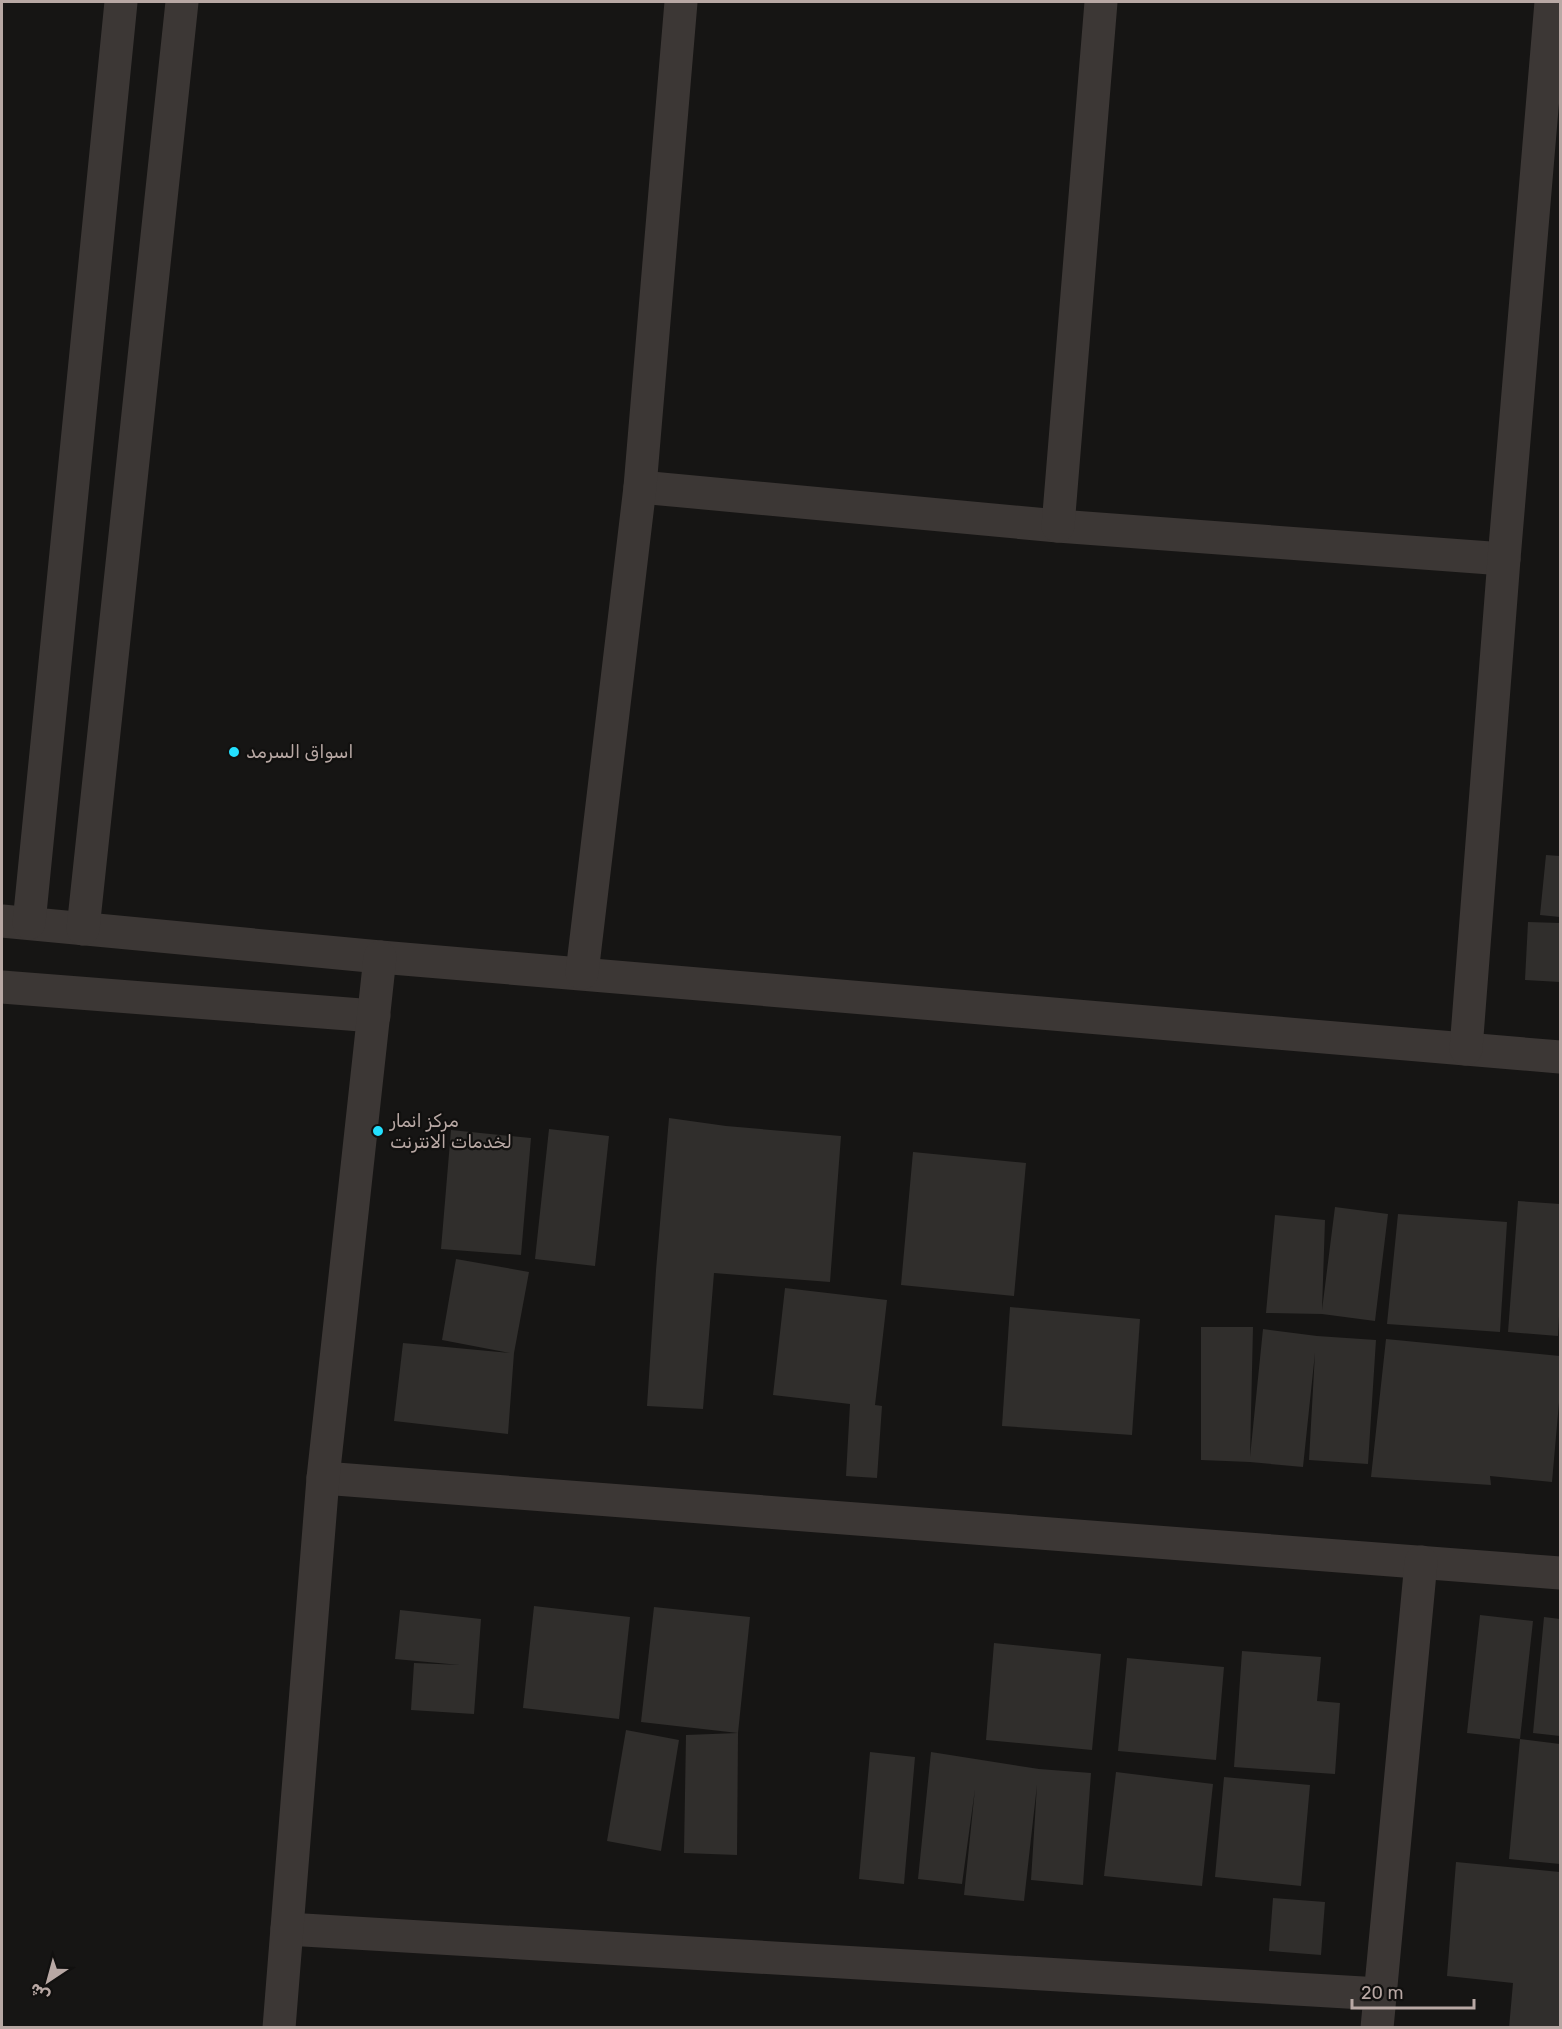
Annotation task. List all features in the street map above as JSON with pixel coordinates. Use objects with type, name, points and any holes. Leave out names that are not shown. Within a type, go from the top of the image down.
[{"type":"street","points":[[121,2],[15,922],[380,957],[1560,1057]]},
{"type":"street","points":[[83,929],[182,2]]},
{"type":"street","points":[[582,973],[640,487],[681,2]]},
{"type":"street","points":[[1058,526],[1101,2]]},
{"type":"street","points":[[1466,1048],[1551,2]]},
{"type":"street","points":[[640,487],[1058,526],[1504,559]]},
{"type":"street","points":[[279,2028],[323,1478],[380,957]]},
{"type":"street","points":[[2,987],[374,1016]]},
{"type":"street","points":[[323,1478],[1560,1573]]},
{"type":"street","points":[[1377,2028],[1421,1562]]},
{"type":"street","points":[[287,1929],[1380,1994]]},
{"type":"building","points":[[1546,855],[1560,856],[1560,917],[1540,915]]},
{"type":"building","points":[[1528,922],[1560,923],[1560,982],[1525,980]]},
{"type":"building","points":[[669,1118],[726,1126],[841,1136],[830,1282],[714,1273],[703,1409],[647,1406]]},
{"type":"building","points":[[549,1129],[609,1136],[595,1266],[535,1259]]},
{"type":"building","points":[[451,1130],[531,1138],[521,1255],[441,1249]]},
{"type":"building","points":[[913,1152],[1026,1163],[1014,1296],[901,1285]]},
{"type":"building","points":[[1518,1201],[1560,1204],[1558,1336],[1508,1332]]},
{"type":"building","points":[[1335,1207],[1388,1214],[1375,1321],[1322,1314],[1266,1313],[1275,1215],[1325,1220],[1322,1310]]},
{"type":"building","points":[[1398,1214],[1507,1222],[1500,1332],[1387,1324]]},
{"type":"building","points":[[456,1259],[529,1272],[514,1353],[508,1434],[394,1421],[403,1343],[510,1353],[442,1340]]},
{"type":"building","points":[[785,1288],[887,1300],[875,1405],[882,1406],[877,1478],[846,1476],[850,1404],[773,1395]]},
{"type":"building","points":[[1010,1307],[1140,1319],[1132,1435],[1002,1426]]},
{"type":"building","points":[[1201,1327],[1253,1327],[1250,1457],[1263,1329],[1376,1340],[1368,1464],[1309,1460],[1315,1353],[1303,1467],[1201,1460]]},
{"type":"building","points":[[1386,1339],[1560,1356],[1560,1391],[1552,1482],[1490,1476],[1491,1485],[1371,1477]]},
{"type":"building","points":[[534,1606],[630,1617],[619,1719],[523,1708]]},
{"type":"building","points":[[654,1607],[750,1617],[738,1733],[641,1722]]},
{"type":"building","points":[[400,1610],[481,1619],[474,1714],[411,1710],[414,1663],[460,1665],[395,1659]]},
{"type":"building","points":[[1480,1615],[1533,1621],[1520,1739],[1467,1733]]},
{"type":"building","points":[[1544,1617],[1560,1619],[1560,1736],[1533,1733]]},
{"type":"building","points":[[994,1643],[1101,1654],[1092,1750],[986,1740]]},
{"type":"building","points":[[1242,1651],[1321,1657],[1317,1701],[1340,1703],[1335,1774],[1234,1767]]},
{"type":"building","points":[[1127,1658],[1224,1667],[1216,1760],[1118,1751]]},
{"type":"building","points":[[626,1730],[679,1740],[661,1851],[607,1841]]},
{"type":"building","points":[[738,1733],[737,1855],[684,1853],[686,1735]]},
{"type":"building","points":[[1520,1739],[1560,1744],[1560,1864],[1509,1859]]},
{"type":"building","points":[[870,1752],[915,1757],[904,1884],[859,1879]]},
{"type":"building","points":[[931,1752],[1039,1769],[1091,1773],[1083,1885],[1031,1880],[1037,1785],[1024,1901],[964,1895],[975,1789],[962,1884],[918,1879]]},
{"type":"building","points":[[1116,1772],[1213,1784],[1202,1886],[1104,1876]]},
{"type":"building","points":[[1224,1777],[1310,1785],[1301,1886],[1215,1877]]},
{"type":"building","points":[[1456,1862],[1560,1872],[1560,2028],[1509,2028],[1513,1983],[1447,1976]]},
{"type":"building","points":[[1273,1898],[1325,1902],[1321,1955],[1269,1951]]},
{"type":"place","name":"اسواق السرمد","points":[[234,752]]},
{"type":"place","name":"مركز انمار لخدمات الانترنت","points":[[378,1131]]}]
